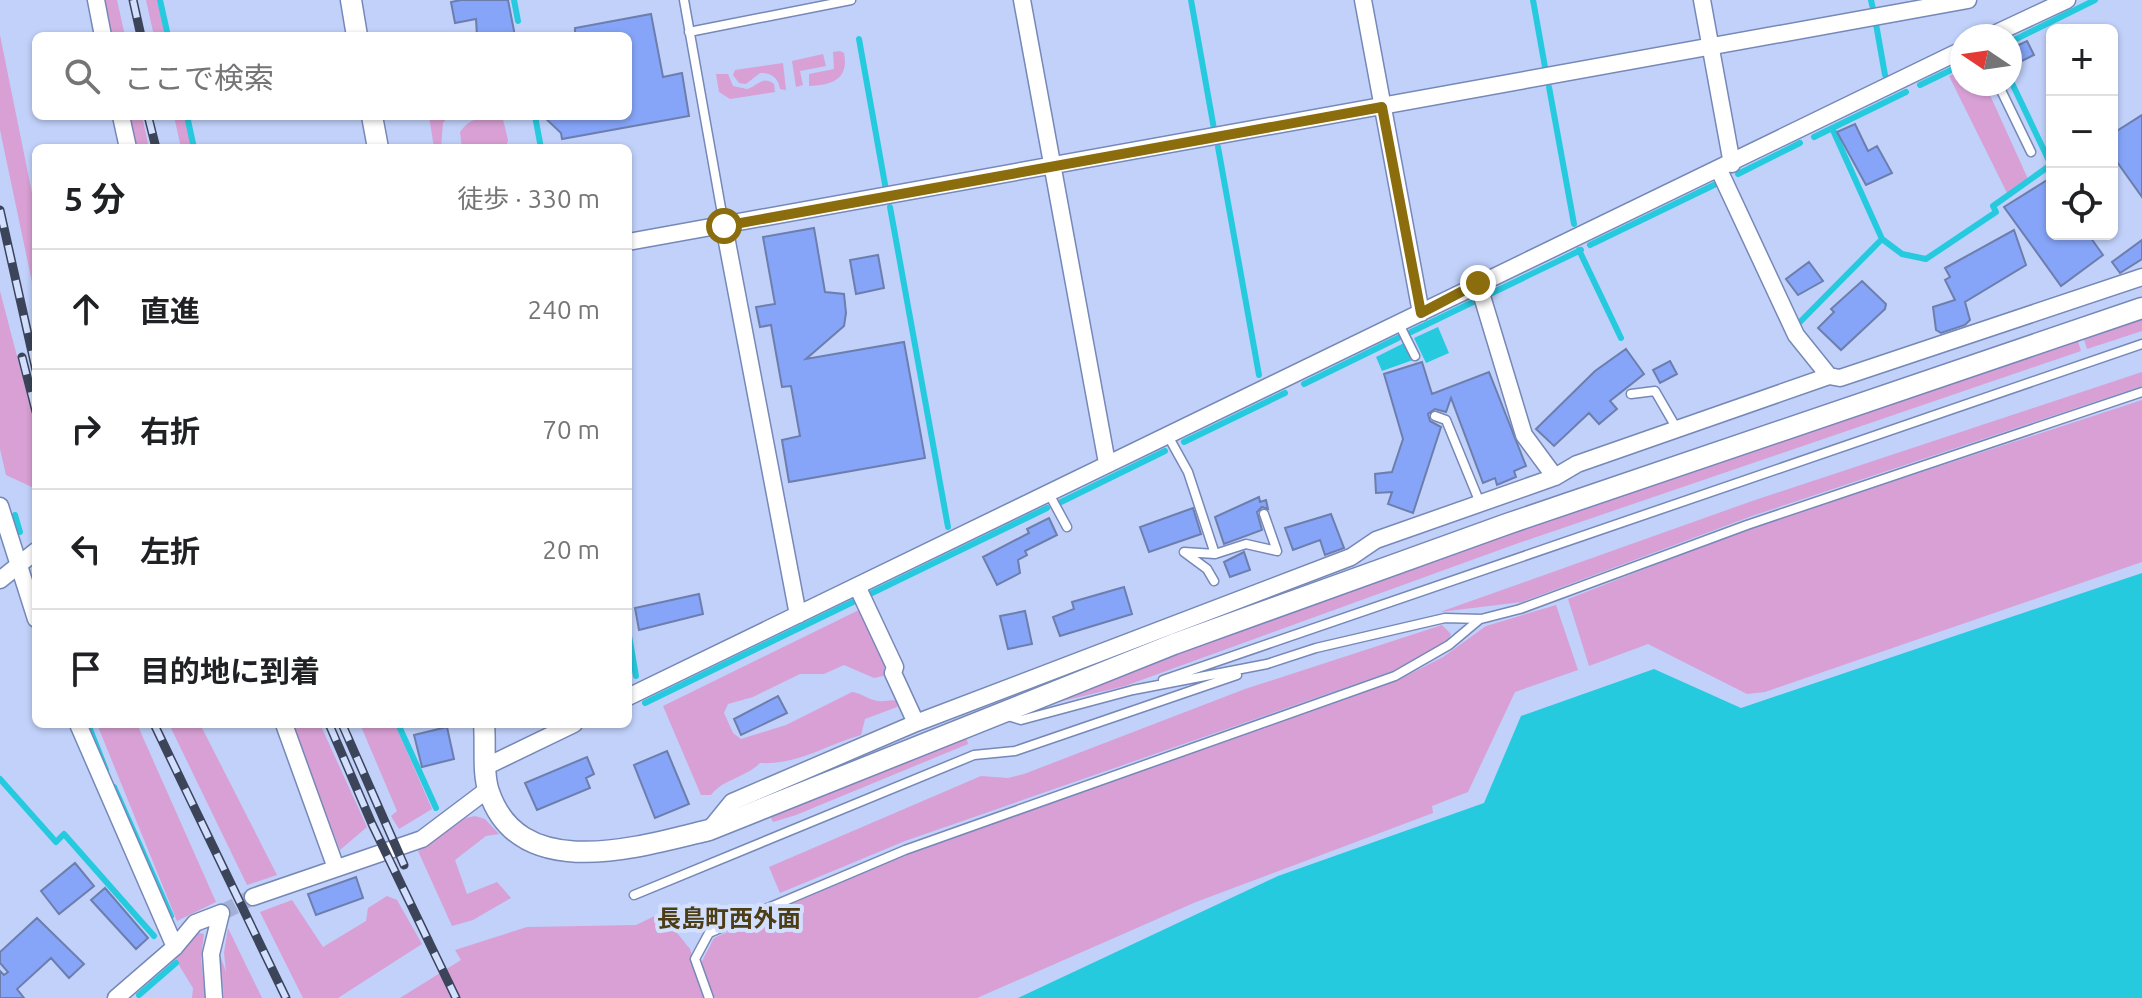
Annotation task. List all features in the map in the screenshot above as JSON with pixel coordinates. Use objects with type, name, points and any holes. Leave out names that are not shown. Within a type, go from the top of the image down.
[{"type":"street","points":[[96,0],[102,32]]},
{"type":"street","points":[[351,0],[356,32]]},
{"type":"street","points":[[1022,0],[1107,463]]},
{"type":"street","points":[[1363,0],[1421,313]]},
{"type":"street","points":[[1702,0],[1726,167],[1796,335],[1829,376]]},
{"type":"street","points":[[632,241],[1968,0]]},
{"type":"street","points":[[2012,24],[2048,4],[2067,0]]},
{"type":"street","points":[[632,695],[1950,56]]},
{"type":"street","points":[[122,120],[127,144]]},
{"type":"street","points":[[373,120],[377,144]]},
{"type":"street","points":[[724,226],[798,615]]},
{"type":"street","points":[[709,830],[732,802],[916,723],[1351,557],[1376,540],[1555,477],[1577,464],[1829,376],[1840,378],[2142,277]]},
{"type":"street","points":[[1478,283],[1524,435],[1555,477]]},
{"type":"street","points":[[484,728],[487,790],[502,819],[517,835],[539,848],[576,852],[653,844],[709,830],[1174,644],[1507,524],[2142,308]]},
{"type":"street","points":[[0,506],[32,608]]},
{"type":"street","points":[[0,580],[32,554]]},
{"type":"street","points":[[857,586],[895,667],[893,673],[916,723]]},
{"type":"street","points":[[80,728],[175,947]]},
{"type":"street","points":[[285,728],[336,868]]},
{"type":"street","points":[[487,766],[566,728]]},
{"type":"street","points":[[253,897],[422,839],[487,790]]},
{"type":"street","points":[[116,998],[175,947],[195,923],[221,913],[211,954],[214,998]]},
{"type":"lane","points":[[684,0],[724,226]]},
{"type":"lane","points":[[689,32],[851,0]]},
{"type":"lane","points":[[2004,96],[2031,152]]},
{"type":"lane","points":[[1399,324],[1415,356]]},
{"type":"lane","points":[[996,713],[1021,720],[1133,690],[2142,344]]},
{"type":"lane","points":[[1631,394],[1655,391],[1677,429]]},
{"type":"lane","points":[[634,895],[974,755],[1015,751],[1316,648],[1445,618],[1481,619],[1520,609],[1747,525],[2142,392]]},
{"type":"lane","points":[[1435,416],[1446,420],[1480,503]]},
{"type":"lane","points":[[1167,434],[1188,472],[1215,554]]},
{"type":"lane","points":[[1048,492],[1067,527]]},
{"type":"lane","points":[[1214,581],[1207,569],[1184,552],[1215,554],[1246,544],[1277,551],[1264,514]]},
{"type":"lane","points":[[709,998],[695,959],[709,933],[905,850],[1395,676],[1449,645],[1481,619]]},
{"type":"lane","points":[[1133,690],[1267,664]]},
{"type":"shaded area","points":[[100,0],[117,0],[124,32],[107,32]]},
{"type":"shaded area","points":[[146,0],[157,0],[165,32],[153,32]]},
{"type":"shaded area","points":[[0,35],[32,193],[32,282],[0,130]]},
{"type":"shaded area","points":[[833,52],[844,53],[845,62],[841,75],[832,82],[809,86],[809,74],[834,69]]},
{"type":"shaded area","points":[[823,54],[826,66],[800,71],[803,85],[796,87],[792,61]]},
{"type":"shaded area","points":[[783,63],[786,90],[780,89],[776,79],[767,74],[760,73],[746,84],[739,83],[733,75],[735,70]]},
{"type":"shaded area","points":[[716,74],[728,74],[733,86],[747,89],[763,81],[770,82],[774,84],[775,92],[730,99],[719,92]]},
{"type":"shaded area","points":[[1959,96],[1990,96],[2028,179],[2008,195]]},
{"type":"shaded area","points":[[127,120],[143,120],[148,144],[132,144]]},
{"type":"shaded area","points":[[175,120],[186,120],[192,144],[180,144]]},
{"type":"shaded area","points":[[430,120],[446,120],[441,144],[433,144]]},
{"type":"shaded area","points":[[503,120],[507,144],[462,144],[460,132],[472,121]]},
{"type":"shaded area","points":[[0,291],[32,414],[32,487],[6,475],[0,449]]},
{"type":"shaded area","points":[[2142,317],[2142,331],[2087,349],[2083,336]]},
{"type":"shaded area","points":[[1438,327],[1449,353],[1426,363],[1414,338]]},
{"type":"shaded area","points":[[2077,338],[2081,351],[1513,545],[1125,686],[1038,707],[1295,608]]},
{"type":"shaded area","points":[[1404,343],[1413,360],[1382,371],[1376,357]]},
{"type":"shaded area","points":[[2142,372],[2142,386],[1752,516],[1522,602],[1440,612],[1755,500]]},
{"type":"shaded area","points":[[2142,400],[2142,562],[1765,692],[1747,694],[1648,644],[1589,666],[1568,599],[1744,530]]},
{"type":"shaded area","points":[[2142,573],[2142,998],[1018,998],[1278,876],[1484,803],[1521,716],[1654,669],[1741,708]]},
{"type":"shaded area","points":[[1556,605],[1578,670],[1515,692],[1468,792],[1432,806],[1433,813],[1196,902],[977,998],[715,998],[700,965],[714,938],[906,854],[1396,681],[1443,657],[1486,626]]},
{"type":"shaded area","points":[[861,609],[888,665],[884,668],[887,675],[874,678],[844,665],[824,674],[800,674],[753,697],[728,704],[724,713],[733,733],[741,739],[786,725],[852,692],[874,700],[898,701],[897,707],[865,719],[861,735],[800,758],[760,763],[711,795],[701,795],[663,706]]},
{"type":"shaded area","points":[[1442,625],[1451,634],[1447,642],[1393,671],[905,841],[780,893],[769,867],[981,776],[1008,778],[1024,774],[1245,689]]},
{"type":"shaded area","points":[[99,728],[139,728],[216,902],[177,921]]},
{"type":"shaded area","points":[[171,728],[202,728],[277,875],[247,885]]},
{"type":"shaded area","points":[[294,728],[322,728],[367,827],[340,850]]},
{"type":"shaded area","points":[[362,728],[397,728],[432,809],[399,829],[391,816],[397,811]]},
{"type":"shaded area","points":[[966,736],[968,744],[796,815],[773,822],[770,816]]},
{"type":"shaded area","points":[[475,816],[485,819],[499,834],[486,836],[455,860],[467,894],[497,882],[511,898],[473,920],[452,926],[418,851],[466,818]]},
{"type":"shaded area","points":[[387,896],[397,900],[422,944],[338,998],[303,998],[260,912],[292,900],[323,947],[366,921],[368,908]]},
{"type":"shaded area","points":[[661,913],[690,949],[706,998],[400,998],[461,960],[455,950],[527,927],[636,925]]},
{"type":"shaded area","points":[[228,928],[262,998],[224,998],[220,955],[226,972],[224,953]]},
{"type":"shaded area","points":[[199,933],[204,934],[201,958],[205,998],[192,998],[193,988],[174,957]]},
{"type":"building","points":[[508,0],[514,32],[477,32],[476,19],[455,23],[451,2]]},
{"type":"building","points":[[651,14],[663,77],[682,73],[689,116],[562,139],[561,133],[547,120],[632,120],[632,32],[575,32],[575,28]]},
{"type":"building","points":[[2027,41],[2034,55],[2022,61],[2022,43]]},
{"type":"building","points":[[2142,115],[2142,197],[2118,163],[2118,130]]},
{"type":"building","points":[[1855,124],[1868,151],[1877,146],[1892,173],[1866,185],[1837,132]]},
{"type":"building","points":[[2046,181],[2046,240],[2092,240],[2103,255],[2061,286],[2004,207]]},
{"type":"building","points":[[814,228],[825,292],[844,294],[846,313],[844,326],[806,359],[904,342],[925,458],[789,482],[782,440],[800,436],[791,386],[782,387],[771,325],[760,327],[756,307],[775,304],[763,237]]},
{"type":"building","points":[[2014,230],[2026,265],[1965,302],[1970,320],[1965,325],[1941,333],[1936,330],[1933,307],[1955,300],[1945,280],[1950,277],[1945,268]]},
{"type":"building","points":[[2142,240],[2142,259],[2120,273],[2112,262]]},
{"type":"building","points":[[878,255],[884,288],[856,294],[850,260]]},
{"type":"building","points":[[1809,262],[1823,281],[1798,295],[1786,279]]},
{"type":"building","points":[[1862,281],[1886,304],[1885,309],[1841,350],[1818,328],[1834,312],[1831,309]]},
{"type":"building","points":[[1626,349],[1644,374],[1610,401],[1617,409],[1599,424],[1589,413],[1554,446],[1536,429],[1595,371]]},
{"type":"building","points":[[1670,361],[1677,374],[1660,383],[1653,370]]},
{"type":"building","points":[[1422,362],[1432,394],[1489,372],[1526,466],[1514,471],[1516,477],[1497,485],[1495,478],[1483,483],[1451,398],[1446,412],[1435,409],[1428,414],[1430,421],[1441,427],[1413,513],[1388,504],[1392,492],[1376,493],[1375,474],[1392,472],[1403,439],[1384,374]]},
{"type":"building","points":[[1259,497],[1260,502],[1266,500],[1268,509],[1262,507],[1257,512],[1262,530],[1224,544],[1215,517]]},
{"type":"building","points":[[1193,508],[1201,534],[1149,552],[1140,527]]},
{"type":"building","points":[[1331,514],[1344,548],[1325,555],[1320,540],[1293,550],[1285,528]]},
{"type":"building","points":[[1049,518],[1057,535],[1025,551],[1027,555],[1018,560],[1020,573],[997,585],[983,557],[1029,533],[1027,529]]},
{"type":"building","points":[[1244,552],[1250,570],[1230,577],[1224,562]]},
{"type":"building","points":[[1124,587],[1132,614],[1060,636],[1053,617],[1074,609],[1072,602]]},
{"type":"building","points":[[699,594],[703,614],[639,630],[635,608]]},
{"type":"building","points":[[1025,611],[1032,644],[1008,649],[1000,616]]},
{"type":"building","points":[[778,696],[787,713],[741,735],[734,719]]},
{"type":"building","points":[[447,728],[454,759],[422,767],[414,735]]},
{"type":"building","points":[[667,751],[689,804],[655,818],[634,765]]},
{"type":"building","points":[[587,757],[594,774],[586,778],[590,788],[537,810],[525,783]]},
{"type":"building","points":[[75,863],[94,886],[59,914],[41,891]]},
{"type":"building","points":[[356,877],[363,898],[316,915],[308,894]]},
{"type":"building","points":[[105,888],[148,938],[136,949],[91,900]]},
{"type":"building","points":[[37,918],[84,964],[69,978],[51,958],[17,989],[24,998],[0,998],[0,971],[4,975],[8,972],[0,963],[0,952]]},
{"type":"waterway","points":[[160,0],[167,32]]},
{"type":"waterway","points":[[514,0],[518,21]]},
{"type":"waterway","points":[[1191,0],[1214,129]]},
{"type":"waterway","points":[[1533,0],[1545,67]]},
{"type":"waterway","points":[[1871,0],[1873,9]]},
{"type":"waterway","points":[[2022,36],[2095,0]]},
{"type":"waterway","points":[[1876,24],[1885,75]]},
{"type":"waterway","points":[[859,39],[886,190]]},
{"type":"waterway","points":[[1920,85],[1950,70]]},
{"type":"waterway","points":[[1549,87],[1574,224]]},
{"type":"waterway","points":[[1814,137],[1906,92]]},
{"type":"waterway","points":[[2018,96],[2046,155]]},
{"type":"waterway","points":[[188,120],[193,144]]},
{"type":"waterway","points":[[536,120],[540,144]]},
{"type":"waterway","points":[[1799,323],[1882,239],[1832,128]]},
{"type":"waterway","points":[[1738,174],[1800,143]]},
{"type":"waterway","points":[[1218,147],[1259,375]]},
{"type":"waterway","points":[[1882,239],[1902,254],[1926,259],[1996,212],[1993,206],[2046,168]]},
{"type":"waterway","points":[[1590,245],[1716,184]]},
{"type":"waterway","points":[[890,207],[948,527]]},
{"type":"waterway","points":[[1579,250],[1621,338]]},
{"type":"waterway","points":[[1492,293],[1581,250]]},
{"type":"waterway","points":[[1411,332],[1475,301]]},
{"type":"waterway","points":[[1304,384],[1398,338]]},
{"type":"waterway","points":[[1184,442],[1285,393]]},
{"type":"waterway","points":[[1061,502],[1165,451]]},
{"type":"waterway","points":[[870,594],[1047,508]]},
{"type":"waterway","points":[[15,515],[20,532]]},
{"type":"waterway","points":[[645,703],[855,601]]},
{"type":"waterway","points":[[632,653],[636,676]]},
{"type":"waterway","points":[[90,728],[106,770]]},
{"type":"waterway","points":[[400,728],[436,808]]},
{"type":"waterway","points":[[0,779],[56,842],[64,834],[154,936]]},
{"type":"waterway","points":[[114,787],[171,916]]},
{"type":"waterway","points":[[139,995],[176,963]]},
{"type":"tunnel","points":[[221,913],[253,897]]},
{"type":"railway","points":[[133,0],[140,32]]},
{"type":"railway","points":[[149,120],[155,144]]},
{"type":"railway","points":[[0,210],[32,352]]},
{"type":"railway","points":[[22,357],[32,396]]},
{"type":"railway","points":[[156,728],[286,998]]},
{"type":"railway","points":[[331,728],[372,824],[456,998]]},
{"type":"railway","points":[[344,728],[404,865]]},
{"type":"district","name":"長島町西外面","points":[[729,918]]},
{"type":"route","points":[[724,226],[1382,107],[1421,313],[1478,283]]}]
